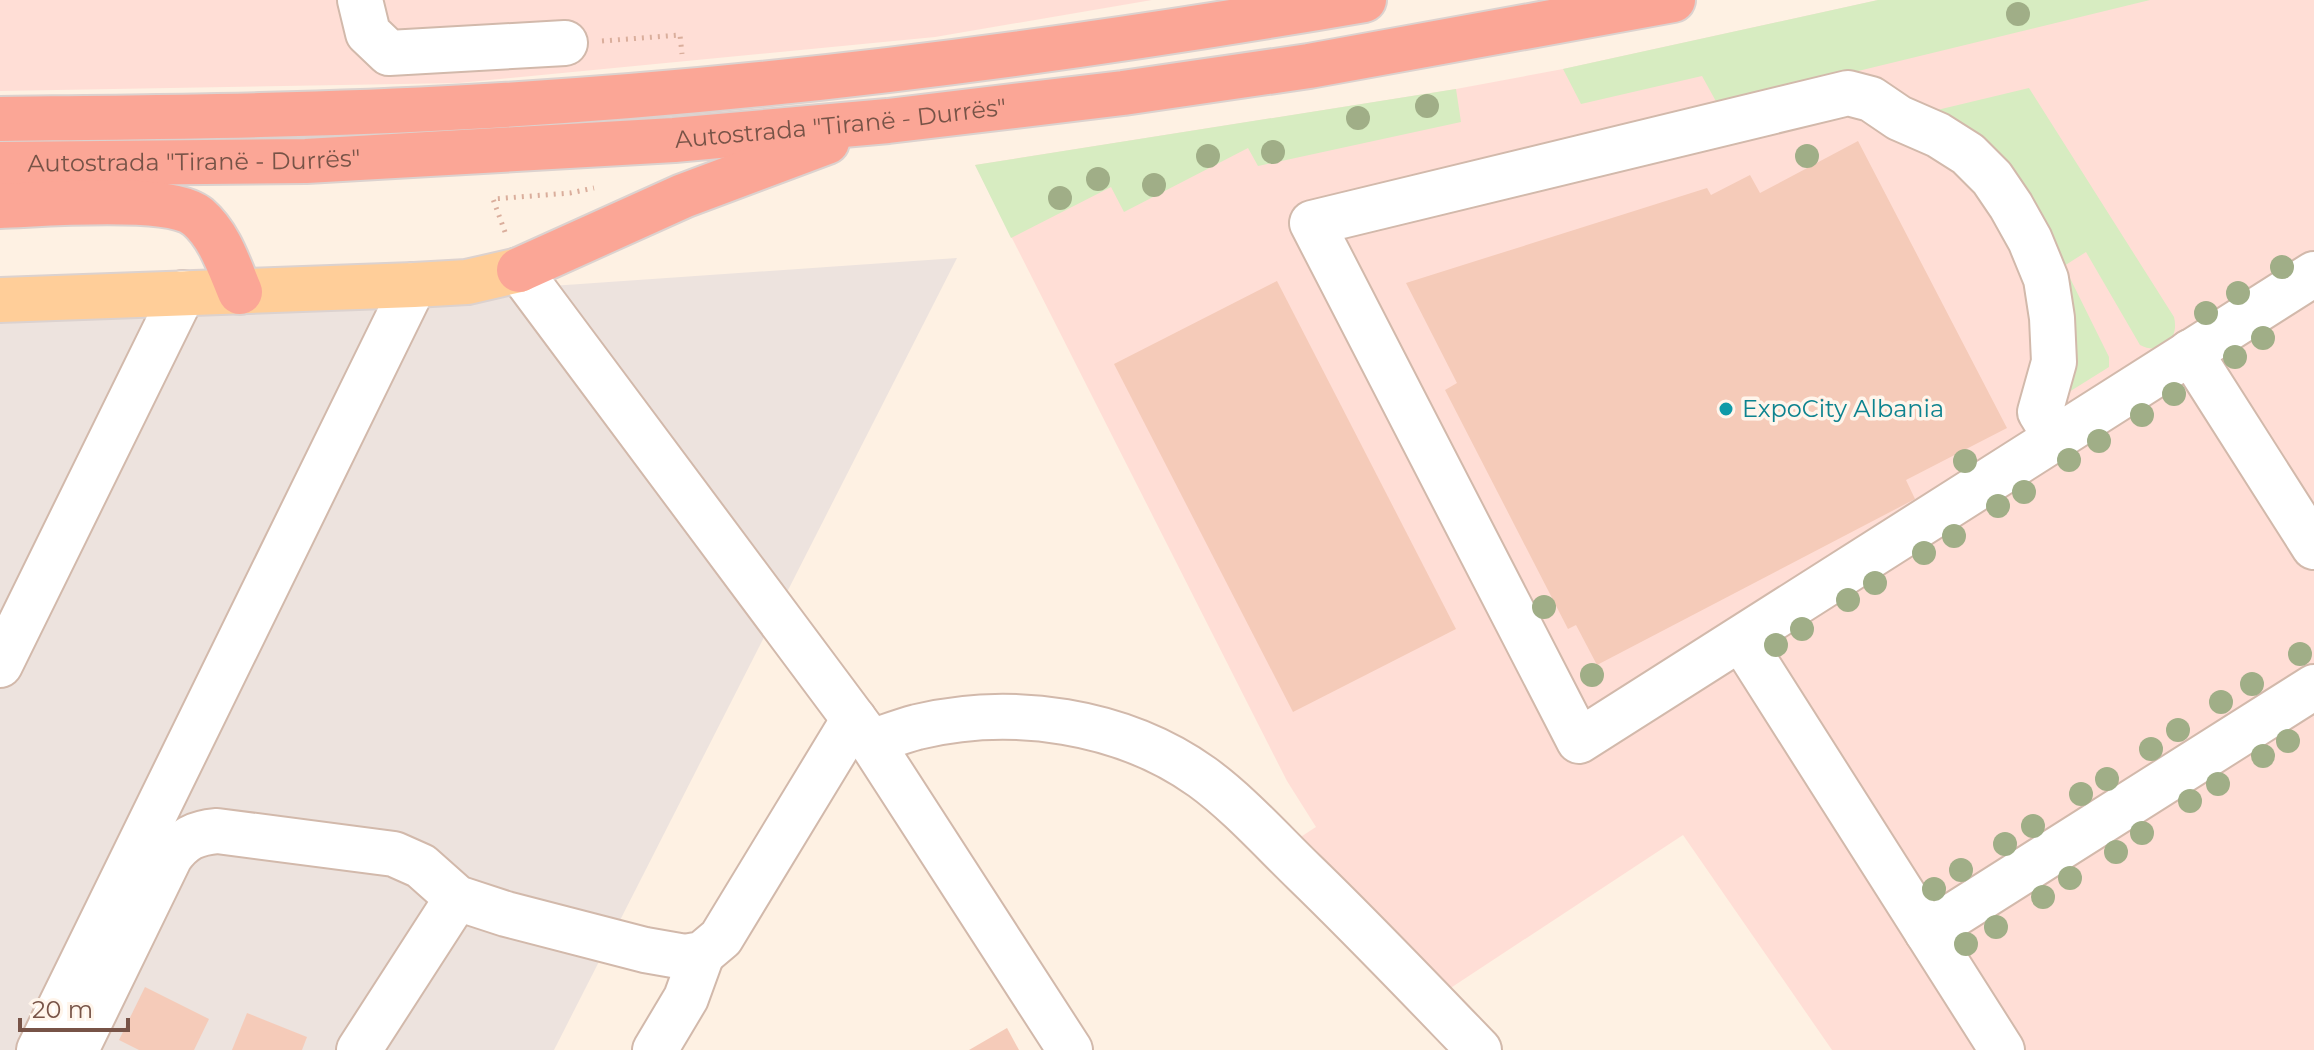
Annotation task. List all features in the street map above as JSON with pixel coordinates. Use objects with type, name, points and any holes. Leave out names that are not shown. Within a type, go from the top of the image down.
[{"type":"highway","name":"Autostrada \"Tiranë - Durrës\"","points":[[0,119],[317,114],[471,107],[667,92],[928,65],[1144,37],[1364,0]]},
{"type":"highway","name":"Autostrada \"Tiranë - Durrës\"","points":[[0,164],[306,161],[674,140],[888,121],[1123,93],[1309,66],[1673,0]]},
{"type":"highway","points":[[519,270],[683,196],[888,121]]},
{"type":"highway","points":[[0,206],[165,204],[196,215],[219,242],[240,292]]},
{"type":"main road","points":[[0,300],[467,282],[519,270]]},
{"type":"street","points":[[360,0],[368,33],[389,53],[565,43]]},
{"type":"street","points":[[2056,438],[2040,412],[2054,362],[2052,318],[2046,279],[2030,240],[1992,178],[1968,154],[1938,135],[1899,118],[1871,99],[1848,93],[1312,223],[1579,741],[1741,639],[2314,274]]},
{"type":"street","points":[[0,103],[43,118]]},
{"type":"street","points":[[519,270],[862,731],[1070,1050]]},
{"type":"street","points":[[39,1050],[414,285]]},
{"type":"street","points":[[0,665],[183,293]]},
{"type":"street","points":[[2190,352],[2314,547]]},
{"type":"street","points":[[1741,639],[2002,1050]]},
{"type":"street","points":[[1927,932],[2314,687]]},
{"type":"street","points":[[862,731],[985,718],[1032,719],[1105,730],[1153,748],[1203,777],[1251,821],[1380,946],[1479,1050]]},
{"type":"street","points":[[655,1050],[686,998],[702,954],[721,938],[862,731]]},
{"type":"street","points":[[76,1050],[170,857],[179,845],[197,833],[217,831],[394,854],[421,866],[457,898],[506,914],[645,950],[685,957],[702,954]]},
{"type":"street","points":[[359,1050],[457,898]]},
{"type":"path","points":[[565,43],[680,35]]},
{"type":"path","points":[[519,270],[493,199],[570,193]]},
{"type":"shaded area","points":[[0,0],[1152,0],[935,37],[459,83],[0,91]]},
{"type":"shaded area","points":[[1878,0],[2314,0],[2314,1050],[1832,1050],[1683,835],[1446,991],[1299,838],[1316,827],[1287,781],[975,165],[1456,89],[1563,69]]},
{"type":"shaded area","points":[[957,258],[554,1050],[0,1050],[0,324]]},
{"type":"green space","points":[[1878,0],[2150,0],[1718,105],[1702,76],[1581,104],[1563,69]]},
{"type":"green space","points":[[2029,88],[2174,317],[2174,333],[2167,344],[2155,348],[2140,345],[2086,252],[2064,266],[2109,357],[2109,367],[2069,392],[2074,347],[1933,111]]},
{"type":"green space","points":[[1456,89],[1461,122],[1258,166],[1248,148],[1124,212],[1111,187],[1011,238],[975,165]]},
{"type":"building","name":"ExpoCity Albania","points":[[1858,141],[2007,428],[1906,480],[1915,499],[1597,665],[1576,625],[1568,629],[1445,390],[1457,383],[1406,283],[1707,188],[1711,195],[1750,175],[1760,193]]},
{"type":"building","points":[[1277,281],[1456,629],[1293,712],[1114,364]]},
{"type":"building","points":[[145,987],[209,1019],[194,1050],[139,1050],[119,1040]]},
{"type":"building","points":[[247,1013],[307,1037],[302,1050],[232,1050]]},
{"type":"building","points":[[1007,1028],[1019,1050],[969,1050]]},
{"type":"place","name":"ExpoCity Albania","points":[[1726,409]]}]
